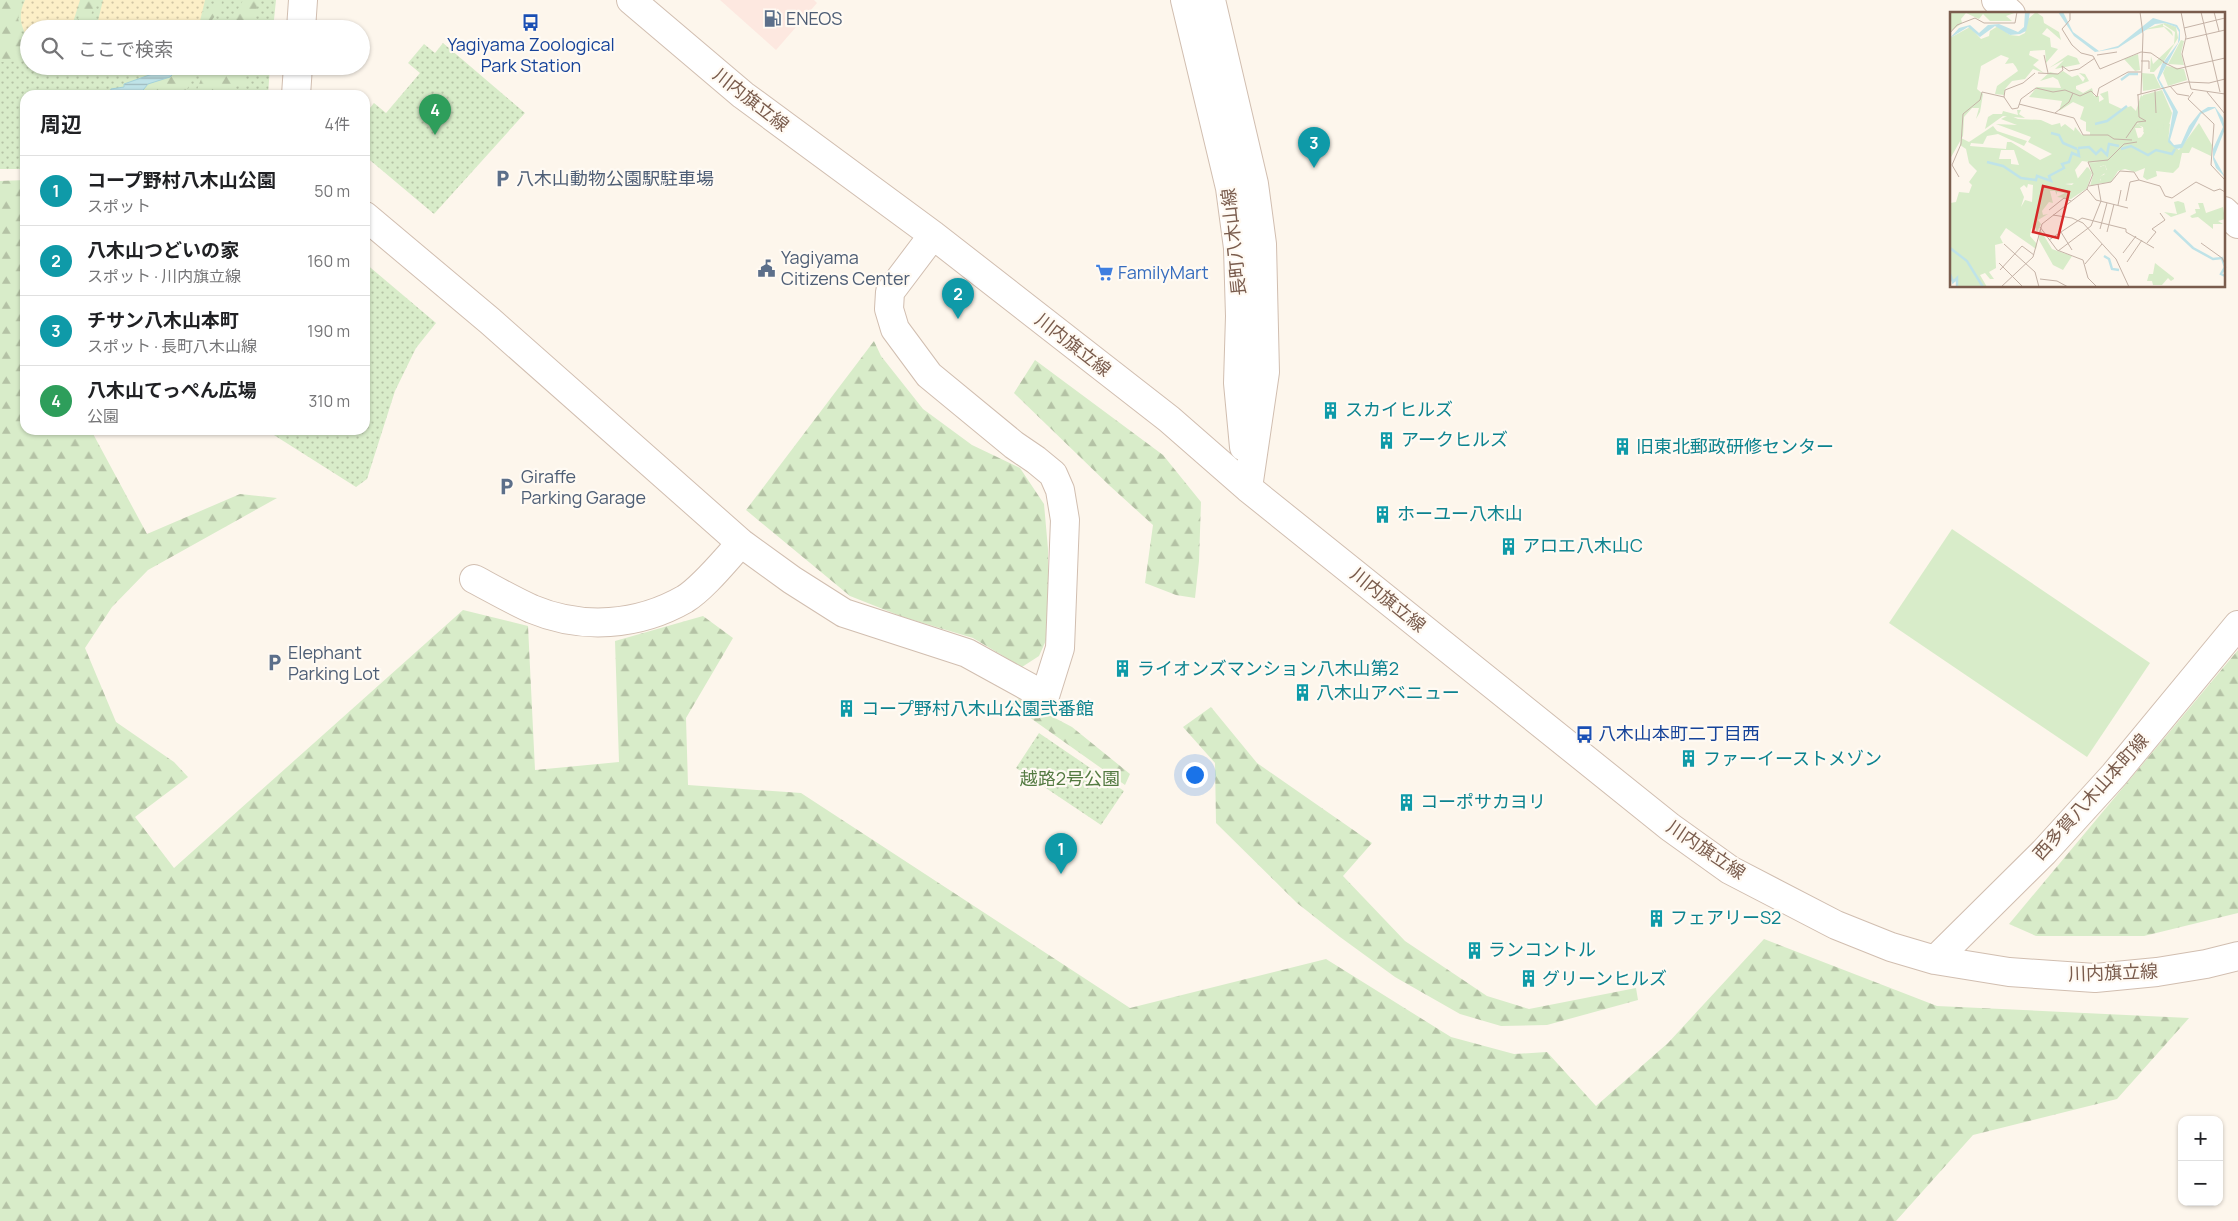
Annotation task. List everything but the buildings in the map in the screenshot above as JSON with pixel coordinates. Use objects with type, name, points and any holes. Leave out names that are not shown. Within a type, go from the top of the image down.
[{"type":"street","points":[[302,20],[303,0]]},
{"type":"street","name":"川内旗立線","points":[[631,0],[743,95],[933,235],[1169,420],[1248,488],[1670,827],[1730,870],[1836,926],[1890,947],[1934,960],[2009,972],[2095,978],[2157,972],[2206,964],[2238,956]]},
{"type":"street","name":"長町八木山線","points":[[1185,0],[1230,188],[1238,248],[1240,316],[1238,383],[1248,488]]},
{"type":"street","points":[[1211,0],[1254,184],[1262,244],[1265,372],[1248,488]]},
{"type":"street","points":[[1996,0],[2009,12]]},
{"type":"street","points":[[296,90],[297,75]]},
{"type":"street","points":[[2226,213],[2238,224]]},
{"type":"street","points":[[370,220],[490,321],[741,543],[792,580],[844,613],[967,653],[1045,696],[1060,648],[1065,520],[1060,490],[1053,474],[929,376],[894,329],[889,310],[890,292],[933,235]]},
{"type":"street","points":[[474,579],[532,609],[565,619],[595,624],[641,618],[686,598],[741,543]]},
{"type":"street","name":"西多賀八木山本町線","points":[[1934,960],[2050,845],[2114,776],[2238,625]]},
{"type":"shaded area","name":"ENEOS","points":[[720,0],[814,0],[817,3],[776,50]]},
{"type":"green space","points":[[0,0],[276,0],[274,20],[20,20],[20,75],[269,75],[268,90],[20,90],[20,169],[0,169]]},
{"type":"green space","points":[[0,0],[22,0],[18,18],[20,27],[20,61],[0,62]]},
{"type":"green space","points":[[81,0],[97,0],[91,20],[78,20],[81,12]]},
{"type":"green space","points":[[216,0],[222,0],[221,7],[212,20],[198,20],[200,11],[207,13],[213,9]]},
{"type":"green space","points":[[243,0],[258,0],[255,20],[227,20],[241,5]]},
{"type":"green space","points":[[443,43],[525,113],[434,214],[370,160],[370,108],[374,103],[386,113],[420,73],[408,63],[424,44],[435,53]]},
{"type":"green space","points":[[172,75],[195,75],[187,90],[143,90],[148,84]]},
{"type":"green space","points":[[203,75],[246,75],[244,84],[225,90],[197,90]]},
{"type":"green space","points":[[20,180],[20,435],[94,435],[147,534],[240,494],[277,498],[148,570],[112,607],[85,648],[116,722],[174,762],[188,777],[135,817],[174,868],[463,610],[528,626],[535,770],[619,762],[615,641],[703,616],[733,638],[686,718],[688,785],[801,793],[1130,1008],[1326,959],[1451,1037],[1514,1054],[1547,1052],[1596,1106],[1668,1043],[1764,939],[1937,1006],[2189,1018],[2117,1099],[1973,1135],[1896,1221],[0,1221],[0,181]]},
{"type":"green space","points":[[370,267],[436,323],[416,348],[395,391],[367,479],[356,487],[274,435],[370,435]]},
{"type":"green space","points":[[874,341],[881,356],[923,409],[972,445],[1020,468],[1044,504],[1048,549],[1048,636],[1039,656],[1022,667],[973,638],[903,617],[850,596],[746,510]]},
{"type":"green space","points":[[1035,360],[1163,455],[1201,502],[1199,561],[1195,598],[1176,595],[1145,583],[1153,525],[1014,393]]},
{"type":"green space","points":[[1952,529],[2150,663],[2087,757],[1889,623]]},
{"type":"green space","points":[[2238,650],[2238,913],[2144,936],[2036,936],[2009,924]]},
{"type":"green space","points":[[1017,698],[1072,727],[1130,774],[1125,785],[1012,705]]},
{"type":"green space","points":[[1211,707],[1257,763],[1372,843],[1343,876],[1405,941],[1487,996],[1529,1009],[1636,988],[1638,1000],[1547,1025],[1501,1026],[1460,1014],[1395,977],[1297,903],[1216,823],[1215,763],[1183,727]]},
{"type":"green space","name":"越路2号公園","points":[[1039,733],[1124,791],[1101,825],[1016,768]]},
{"type":"sand","points":[[25,0],[80,0],[74,20],[21,20],[21,10]]},
{"type":"sand","points":[[103,0],[205,0],[200,20],[98,20]]},
{"type":"water","points":[[149,75],[172,75],[148,84],[143,90],[111,90],[124,87],[124,84]]},
{"type":"place","name":"ENEOS","points":[[772,19]]},
{"type":"place","name":"Yagiyama Zoological Park Station","points":[[531,22]]},
{"type":"place","name":"八木山てっぺん広場","points":[[435,135]]},
{"type":"place","name":"チサン八木山本町","points":[[1314,168]]},
{"type":"place","name":"八木山動物公園駅駐車場","points":[[502,179]]},
{"type":"place","name":"Yagiyama Citizens Center","points":[[767,268]]},
{"type":"place","name":"FamilyMart","points":[[1104,273]]},
{"type":"place","name":"八木山つどいの家","points":[[958,319]]},
{"type":"place","name":"スカイヒルズ","points":[[1331,410]]},
{"type":"place","name":"アークヒルズ","points":[[1387,440]]},
{"type":"place","name":"旧東北郵政研修センター","points":[[1622,447]]},
{"type":"place","name":"Giraffe Parking Garage","points":[[507,487]]},
{"type":"place","name":"ホーユー八木山","points":[[1383,514]]},
{"type":"place","name":"アロエ八木山C","points":[[1508,546]]},
{"type":"place","name":"Elephant Parking Lot","points":[[274,663]]},
{"type":"place","name":"ライオンズマンション八木山第2","points":[[1123,669]]},
{"type":"place","name":"八木山アベニュー","points":[[1302,693]]},
{"type":"place","name":"コープ野村八木山公園弐番館","points":[[847,709]]},
{"type":"place","name":"八木山本町二丁目西","points":[[1584,734]]},
{"type":"place","name":"ファーイーストメゾン","points":[[1689,759]]},
{"type":"place","name":"コーポサカヨリ","points":[[1406,802]]},
{"type":"place","name":"コープ野村八木山公園","points":[[1061,874]]},
{"type":"place","name":"フェアリーS2","points":[[1656,918]]},
{"type":"place","name":"ランコントル","points":[[1474,950]]},
{"type":"place","name":"グリーンヒルズ","points":[[1528,979]]}]
